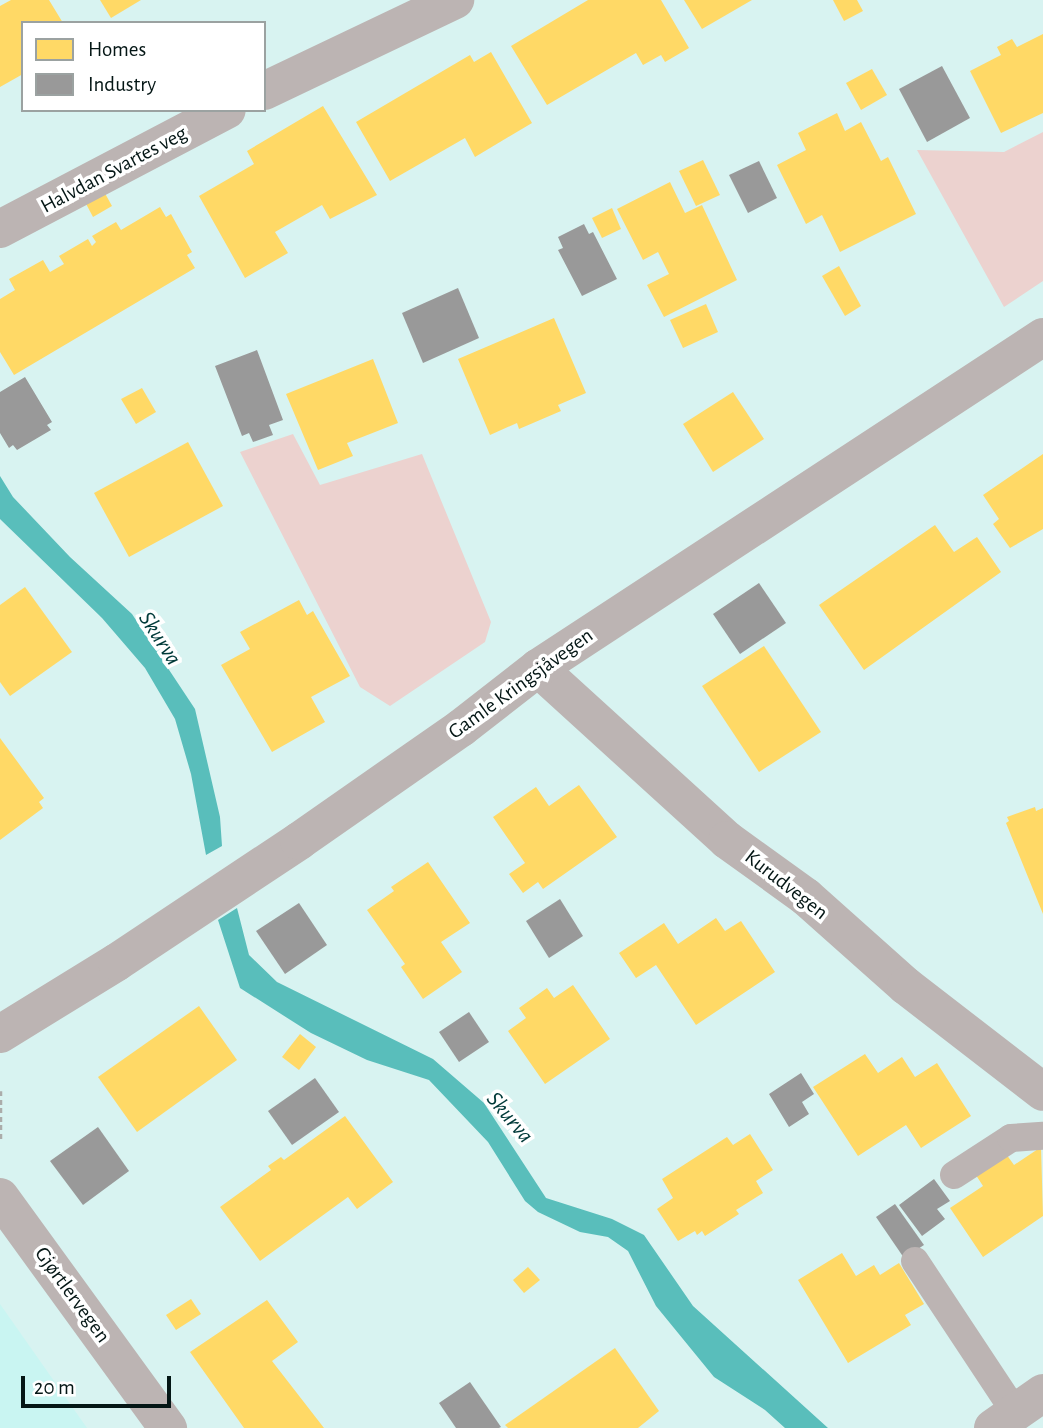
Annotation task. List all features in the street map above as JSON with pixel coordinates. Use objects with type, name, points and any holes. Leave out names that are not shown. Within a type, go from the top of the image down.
[{"type":"street","points":[[266,90],[455,0]]},
{"type":"street","name":"Halvdan Svartes veg","points":[[0,229],[223,112]]},
{"type":"street","name":"Gamle Kringsjåvegen","points":[[0,1034],[117,962],[299,841],[461,728],[538,668],[1043,337]]},
{"type":"street","name":"Kurudvegen","points":[[538,668],[727,840],[806,897],[905,986],[1043,1092]]},
{"type":"street","name":"Gjørtlervegen","points":[[0,1197],[168,1428]]},
{"type":"lane","points":[[954,1175],[1011,1138],[1043,1136]]},
{"type":"lane","points":[[915,1261],[1017,1411]]},
{"type":"path","points":[[0,1091],[0,1139]]},
{"type":"shaded area","points":[[1043,132],[1043,281],[1004,307],[917,150],[1004,152]]},
{"type":"shaded area","points":[[293,434],[320,485],[422,454],[491,622],[485,642],[390,706],[360,687],[240,452]]},
{"type":"shaded area","points":[[0,1304],[87,1428],[0,1428]]},
{"type":"water","points":[[0,476],[13,497],[70,557],[132,614],[195,709],[220,817],[222,846],[206,855],[191,774],[175,719],[145,668],[102,618],[0,519]]},
{"type":"water","points":[[237,908],[249,955],[277,982],[433,1059],[484,1103],[546,1198],[612,1219],[644,1235],[693,1306],[828,1428],[785,1428],[765,1410],[714,1377],[656,1306],[628,1251],[608,1237],[580,1232],[538,1212],[525,1201],[488,1142],[429,1080],[367,1060],[311,1033],[240,988],[218,920]]},
{"type":"building: Homes","points":[[11,0],[49,0],[62,21],[21,21],[21,75],[0,87],[0,6]]},
{"type":"building: Homes","points":[[100,0],[141,0],[111,18]]},
{"type":"building: Homes","points":[[588,0],[661,0],[689,48],[665,62],[661,55],[643,65],[636,53],[547,105],[511,46]]},
{"type":"building: Homes","points":[[684,0],[752,0],[702,29]]},
{"type":"building: Homes","points":[[833,0],[857,0],[863,11],[844,21]]},
{"type":"building: Homes","points":[[1043,34],[1043,113],[1001,133],[970,71],[1001,55],[997,47],[1012,39],[1017,47]]},
{"type":"building: Homes","points":[[491,52],[532,123],[475,157],[465,138],[390,181],[356,122],[470,55],[474,62]]},
{"type":"building: Homes","points":[[872,69],[887,95],[861,110],[846,83]]},
{"type":"building: Homes","points":[[323,106],[377,195],[330,219],[322,205],[275,232],[288,253],[245,278],[199,196],[254,164],[247,151]]},
{"type":"building: Homes","points":[[837,113],[845,131],[861,122],[881,161],[888,157],[916,214],[840,252],[822,215],[806,224],[777,165],[806,150],[798,133]]},
{"type":"building: Homes","points":[[703,160],[720,195],[696,206],[679,171]]},
{"type":"building: Homes","points":[[670,182],[685,213],[702,205],[737,280],[664,317],[647,285],[669,274],[658,252],[643,260],[617,209]]},
{"type":"building: Homes","points":[[102,188],[112,206],[93,217],[83,198]]},
{"type":"building: Homes","points":[[160,207],[166,217],[171,214],[192,252],[187,255],[195,268],[14,375],[0,352],[0,299],[15,290],[9,279],[43,260],[50,272],[64,264],[59,256],[88,239],[92,246],[96,242],[92,236],[116,222],[121,230]]},
{"type":"building: Homes","points":[[612,208],[621,229],[602,238],[592,218]]},
{"type":"building: Homes","points":[[839,266],[861,306],[845,316],[822,276]]},
{"type":"building: Homes","points":[[706,304],[718,332],[683,348],[670,320]]},
{"type":"building: Homes","points":[[554,318],[586,393],[558,405],[561,411],[519,429],[517,423],[490,435],[458,359]]},
{"type":"building: Homes","points":[[373,359],[398,423],[347,443],[353,456],[318,470],[286,394]]},
{"type":"building: Homes","points":[[142,388],[156,412],[136,424],[121,399]]},
{"type":"building: Homes","points":[[733,392],[764,439],[713,472],[683,424]]},
{"type":"building: Homes","points":[[188,442],[223,506],[129,557],[94,493]]},
{"type":"building: Homes","points":[[1043,454],[1043,529],[1010,548],[993,524],[999,519],[983,495]]},
{"type":"building: Homes","points":[[935,525],[954,552],[977,537],[1001,572],[864,670],[819,605]]},
{"type":"building: Homes","points":[[25,587],[72,652],[10,696],[0,682],[0,605]]},
{"type":"building: Homes","points":[[299,600],[307,615],[313,611],[350,676],[311,697],[325,722],[272,752],[221,665],[250,649],[240,632]]},
{"type":"building: Homes","points":[[764,646],[821,732],[759,772],[702,686]]},
{"type":"building: Homes","points":[[0,738],[44,798],[39,802],[43,808],[0,840]]},
{"type":"building: Homes","points":[[579,785],[617,837],[543,889],[538,882],[523,893],[509,874],[525,863],[493,817],[536,787],[549,806]]},
{"type":"building: Homes","points":[[1035,807],[1036,811],[1043,808],[1043,914],[1006,823],[1009,821],[1007,817]]},
{"type":"building: Homes","points":[[428,862],[470,923],[441,942],[462,972],[423,999],[401,967],[405,964],[367,910],[394,891],[391,887]]},
{"type":"building: Homes","points":[[716,918],[725,931],[741,921],[775,972],[696,1025],[656,965],[636,978],[619,953],[664,923],[678,944]]},
{"type":"building: Homes","points":[[573,985],[610,1039],[545,1084],[508,1031],[526,1018],[519,1008],[547,988],[554,998]]},
{"type":"building: Homes","points":[[199,1006],[237,1060],[137,1132],[98,1077]]},
{"type":"building: Homes","points":[[300,1034],[316,1047],[299,1070],[282,1057]]},
{"type":"building: Homes","points":[[865,1054],[878,1073],[902,1057],[915,1077],[937,1063],[971,1116],[921,1148],[906,1125],[858,1156],[813,1087]]},
{"type":"building: Homes","points":[[345,1116],[393,1182],[357,1209],[348,1197],[260,1261],[220,1207],[271,1170],[268,1166],[281,1157],[284,1160]]},
{"type":"building: Homes","points":[[750,1134],[773,1170],[756,1181],[763,1193],[736,1210],[739,1214],[705,1236],[702,1231],[697,1235],[695,1231],[678,1241],[657,1209],[673,1198],[662,1179],[727,1137],[733,1145]]},
{"type":"building: Homes","points":[[1041,1147],[1043,1216],[983,1257],[950,1208],[983,1186],[974,1172],[1004,1151],[1014,1165]]},
{"type":"building: Homes","points":[[842,1253],[856,1276],[874,1265],[880,1275],[899,1263],[924,1304],[905,1315],[911,1325],[848,1363],[798,1280]]},
{"type":"building: Homes","points":[[528,1267],[540,1280],[524,1293],[513,1280]]},
{"type":"building: Homes","points":[[191,1299],[201,1314],[176,1330],[166,1315]]},
{"type":"building: Homes","points":[[267,1300],[298,1342],[272,1361],[324,1428],[244,1428],[190,1352]]},
{"type":"building: Homes","points":[[615,1348],[659,1411],[638,1428],[508,1428],[505,1425]]},
{"type":"building: Industry","points":[[942,66],[970,118],[927,142],[899,89]]},
{"type":"building: Industry","points":[[759,161],[777,198],[748,213],[729,175]]},
{"type":"building: Industry","points":[[584,224],[589,234],[593,232],[617,279],[582,296],[558,250],[563,248],[558,237]]},
{"type":"building: Industry","points":[[458,288],[479,338],[423,363],[402,313]]},
{"type":"building: Industry","points":[[257,350],[283,420],[269,425],[273,435],[253,442],[249,433],[242,436],[215,366]]},
{"type":"building: Industry","points":[[25,377],[52,422],[47,425],[51,430],[17,450],[13,445],[9,448],[0,433],[0,392]]},
{"type":"building: Industry","points":[[759,583],[786,623],[740,654],[713,614]]},
{"type":"building: Industry","points":[[560,899],[583,936],[549,958],[526,921]]},
{"type":"building: Industry","points":[[299,903],[327,945],[285,974],[256,931]]},
{"type":"building: Industry","points":[[469,1012],[489,1042],[459,1062],[439,1032]]},
{"type":"building: Industry","points":[[801,1073],[814,1094],[802,1102],[809,1114],[789,1127],[769,1094]]},
{"type":"building: Industry","points":[[315,1078],[339,1112],[292,1145],[268,1111]]},
{"type":"building: Industry","points":[[98,1127],[129,1171],[83,1205],[50,1161]]},
{"type":"building: Industry","points":[[934,1179],[950,1201],[937,1209],[945,1219],[922,1236],[899,1205]]},
{"type":"building: Industry","points":[[895,1204],[924,1245],[904,1258],[876,1217]]},
{"type":"building: Industry","points":[[470,1382],[501,1427],[456,1428],[439,1403]]},
{"type":"water label","name":"Skurva","points":[[159,639]]},
{"type":"water label","name":"Skurva","points":[[509,1118]]}]
